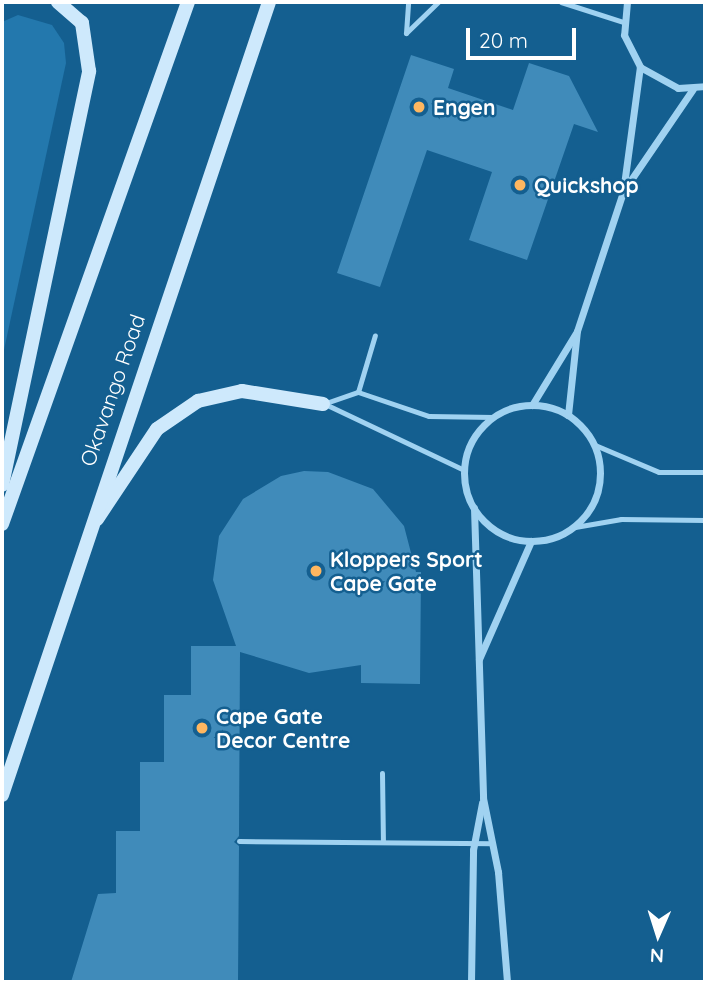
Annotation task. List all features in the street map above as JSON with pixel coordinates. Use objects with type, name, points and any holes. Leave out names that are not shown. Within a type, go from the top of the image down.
[{"type":"main road","points":[[2,485],[89,71],[82,23],[58,2]]},
{"type":"main road","points":[[2,524],[188,2]]},
{"type":"main road","name":"Okavango Road","points":[[2,795],[80,551],[269,2]]},
{"type":"main road","points":[[80,551],[133,459],[182,410],[212,395],[242,391],[323,404]]},
{"type":"street","points":[[627,2],[623,22],[627,46],[640,67],[664,84],[693,89],[705,86]]},
{"type":"street","points":[[568,415],[577,331],[623,192],[640,67]]},
{"type":"street","points":[[623,192],[693,89]]},
{"type":"street","points":[[532,405],[577,331]]},
{"type":"street","points":[[474,508],[494,529],[531,541],[554,538],[575,527],[599,487],[595,445],[568,415],[532,405],[493,417],[478,431],[464,470],[474,508],[483,799],[493,843],[507,982]]},
{"type":"street","points":[[479,660],[531,541]]},
{"type":"street","points":[[471,982],[475,843],[483,799]]},
{"type":"lane","points":[[408,2],[406,33],[438,2]]},
{"type":"lane","points":[[561,2],[623,22]]},
{"type":"lane","points":[[358,393],[375,335]]},
{"type":"lane","points":[[323,404],[358,393],[429,416],[493,417]]},
{"type":"lane","points":[[323,404],[464,470]]},
{"type":"lane","points":[[595,445],[659,472],[705,472]]},
{"type":"lane","points":[[575,527],[621,519],[705,520]]},
{"type":"lane","points":[[382,773],[383,842]]},
{"type":"lane","points":[[239,841],[493,843]]},
{"type":"shaded area","points":[[18,15],[52,25],[64,43],[66,63],[2,359],[2,22]]},
{"type":"building","points":[[411,55],[454,69],[448,88],[513,110],[529,63],[569,76],[598,132],[574,124],[527,260],[469,240],[492,172],[427,150],[380,287],[337,273]]},
{"type":"building","name":"Cape Gate Decor Centre","points":[[304,471],[328,472],[373,489],[404,526],[416,572],[421,572],[420,684],[361,683],[361,665],[309,673],[240,652],[239,836],[234,842],[239,846],[238,982],[71,982],[98,894],[116,893],[116,831],[140,831],[140,762],[164,762],[164,695],[191,695],[191,646],[236,646],[213,580],[219,536],[243,499],[281,476]]},
{"type":"place","name":"Engen","points":[[419,107]]},
{"type":"place","name":"Quickshop","points":[[520,185]]},
{"type":"place","name":"Kloppers Sport Cape Gate","points":[[316,571]]},
{"type":"place","name":"Cape Gate Decor Centre","points":[[202,728]]}]
